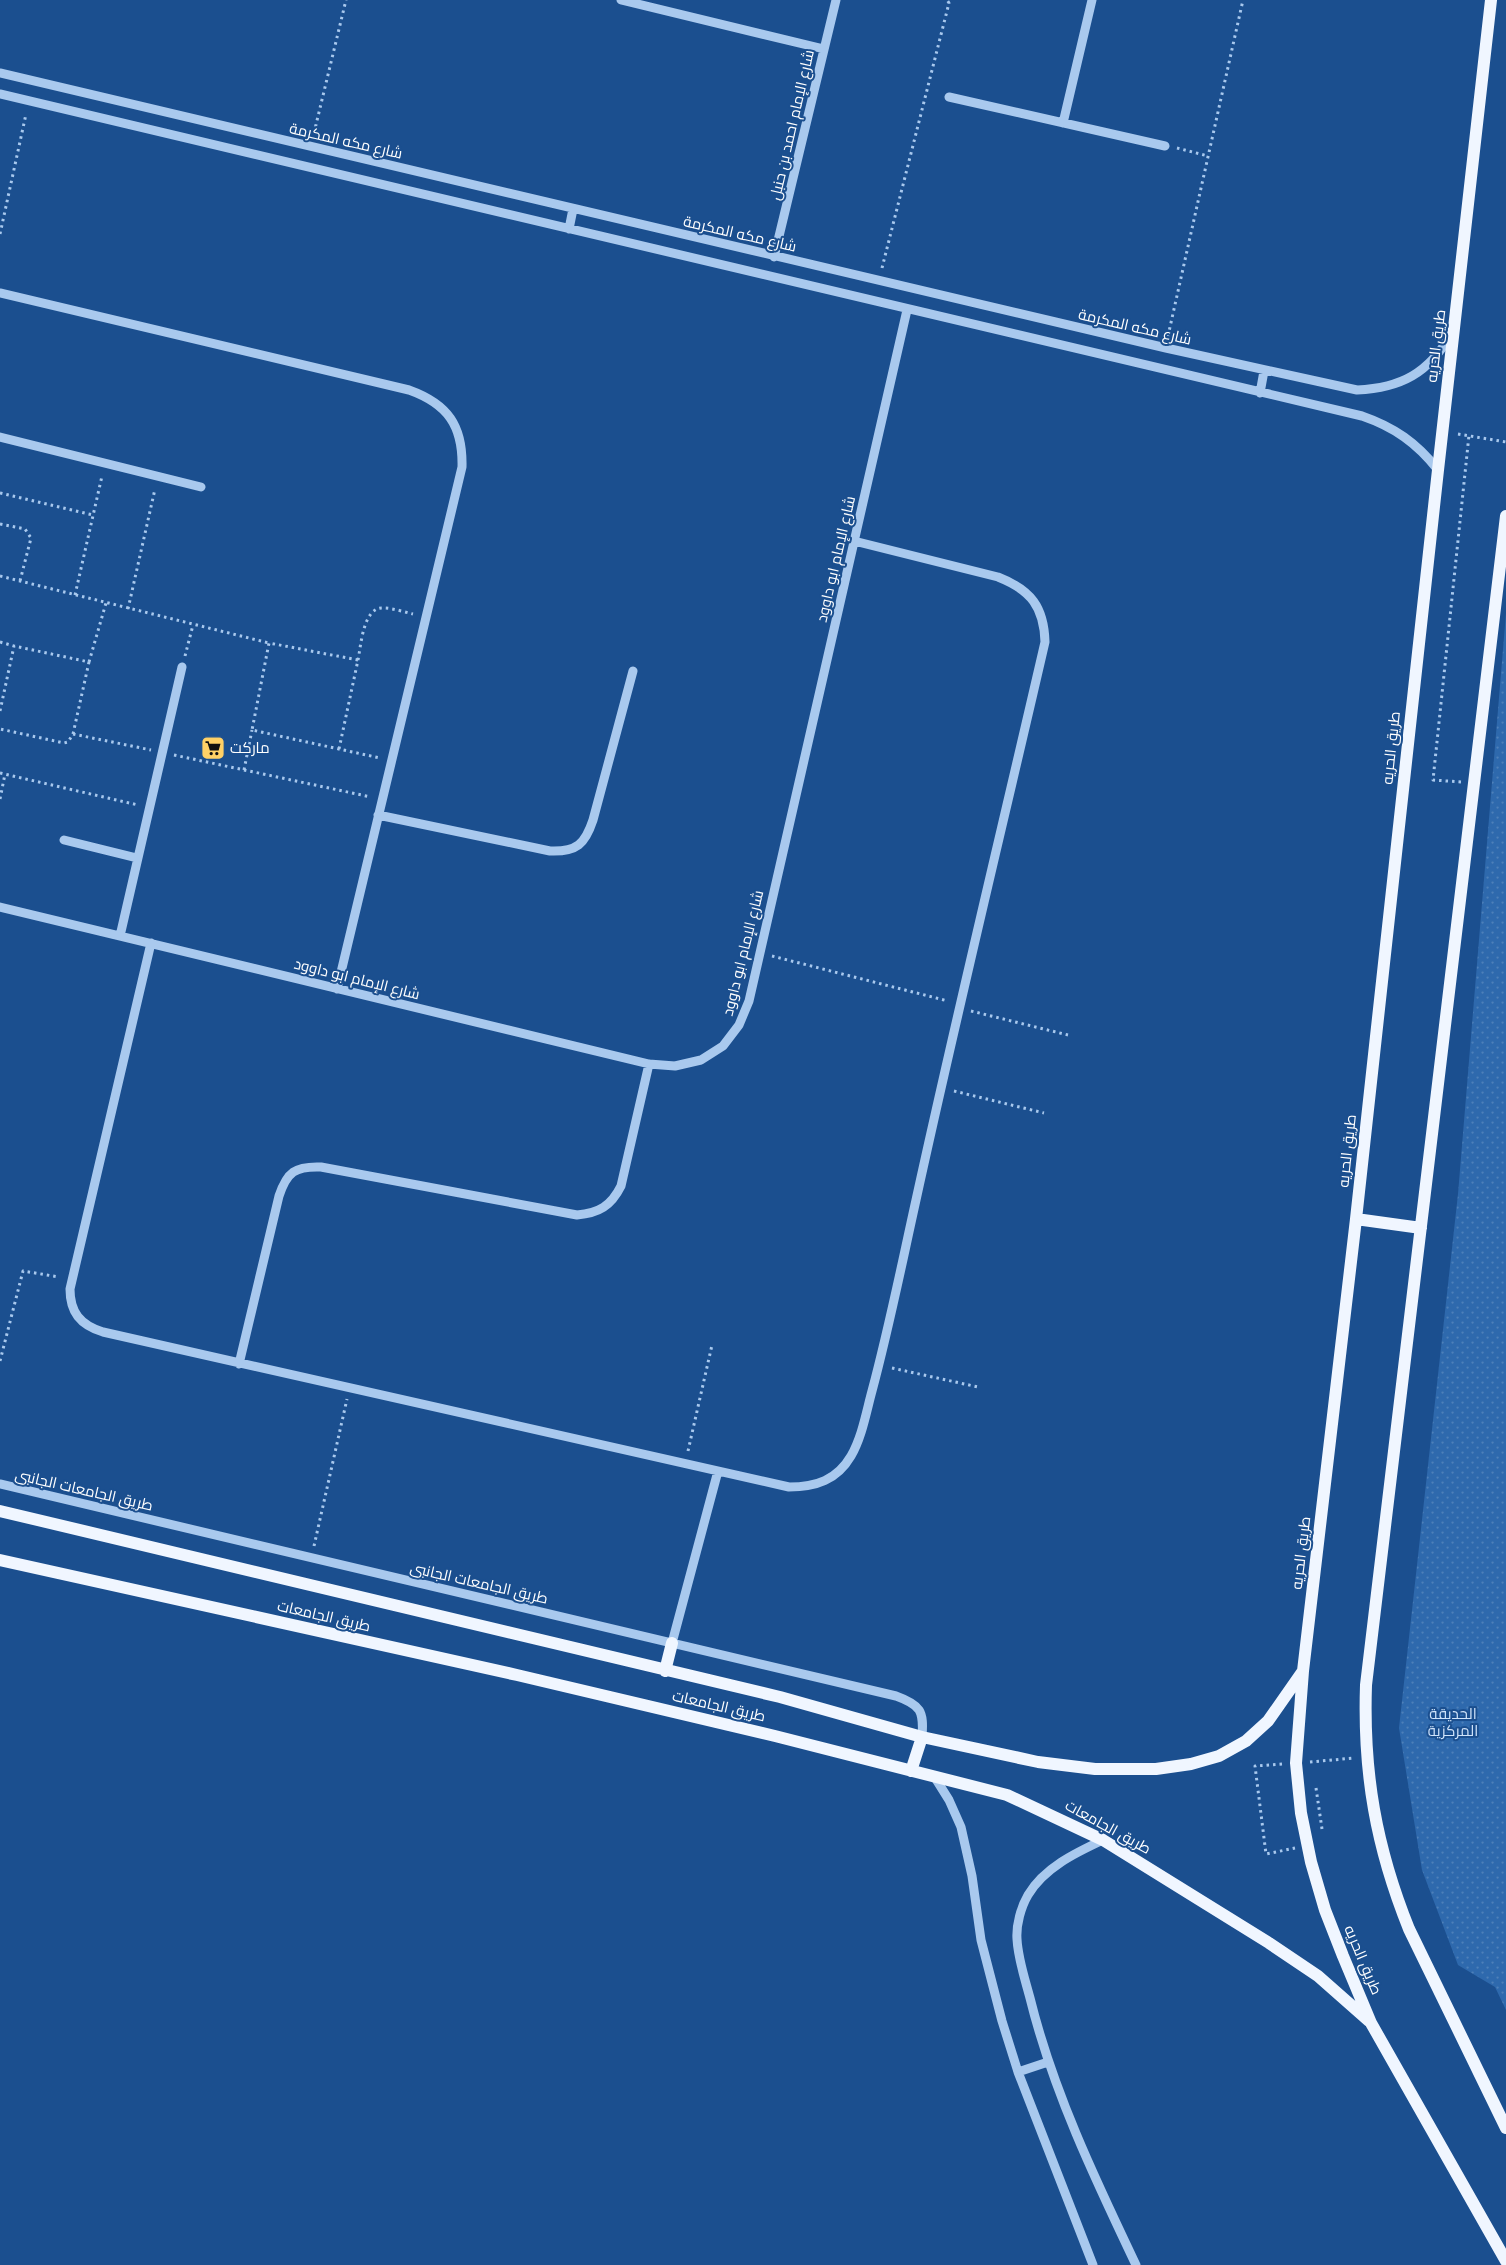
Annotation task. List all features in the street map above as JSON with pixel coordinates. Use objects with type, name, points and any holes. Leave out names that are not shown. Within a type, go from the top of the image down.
[{"type":"main road","name":"طريق الحريه","points":[[1491,0],[1356,1219],[1303,1671],[1296,1763],[1306,1838],[1325,1910],[1372,2023],[1506,2261]]},
{"type":"main road","points":[[1506,516],[1366,1684],[1366,1756],[1376,1827],[1396,1896],[1409,1929],[1506,2128]]},
{"type":"main road","points":[[1356,1219],[1422,1228]]},
{"type":"main road","name":"طريق الجامعات","points":[[0,1511],[665,1671],[780,1696],[922,1737],[1038,1762],[1095,1768],[1156,1769],[1191,1764],[1219,1756],[1246,1741],[1268,1722],[1303,1671]]},
{"type":"main road","name":"طريق الجامعات","points":[[0,1560],[546,1682],[775,1736],[1007,1795],[1103,1840],[1269,1943],[1318,1976],[1372,2023]]},
{"type":"main road","points":[[665,1671],[672,1643]]},
{"type":"main road","points":[[911,1771],[922,1737]]},
{"type":"street","points":[[621,0],[824,49]]},
{"type":"street","name":"شارع الإمام احمد بن حنبل","points":[[774,257],[836,0]]},
{"type":"street","points":[[1063,123],[1092,0]]},
{"type":"street","name":"شارع مكه المكرمة","points":[[0,73],[1264,372],[1357,390],[1377,389],[1397,384],[1420,371],[1431,363],[1444,347],[1454,330]]},
{"type":"street","points":[[0,94],[907,310],[1362,416],[1380,422],[1412,442],[1438,470]]},
{"type":"street","points":[[949,97],[1166,146]]},
{"type":"street","points":[[569,229],[573,209]]},
{"type":"street","points":[[0,293],[409,390],[428,397],[445,410],[456,427],[462,454],[462,468],[337,989]]},
{"type":"street","name":"شارع الإمام ابو داوود","points":[[0,907],[649,1064],[675,1066],[701,1060],[723,1046],[739,1025],[748,1001],[907,310]]},
{"type":"street","points":[[1260,393],[1264,372]]},
{"type":"street","points":[[0,437],[201,487]]},
{"type":"street","points":[[151,943],[72,1279],[70,1301],[74,1312],[81,1322],[91,1328],[239,1364],[789,1487],[809,1487],[827,1481],[842,1470],[852,1454],[879,1365],[941,1088],[1045,642],[1044,625],[1039,608],[1029,594],[1015,584],[998,577],[854,541]]},
{"type":"street","points":[[120,936],[182,667]]},
{"type":"street","points":[[378,815],[550,851],[564,852],[577,847],[588,836],[633,672]]},
{"type":"street","points":[[64,840],[137,858]]},
{"type":"street","points":[[239,1364],[279,1196],[283,1184],[294,1170],[305,1167],[321,1168],[577,1214],[591,1214],[604,1208],[615,1199],[621,1186],[649,1064]]},
{"type":"street","points":[[672,1643],[718,1471]]},
{"type":"street","name":"طريق الجامعات الجانبى","points":[[0,1484],[906,1699],[921,1710],[923,1720],[922,1737]]},
{"type":"street","points":[[934,1776],[949,1800],[961,1826],[972,1876],[980,1940],[1018,2072],[1093,2265]]},
{"type":"street","points":[[1103,1840],[1063,1861],[1040,1878],[1027,1896],[1020,1916],[1017,1937],[1020,1958],[1048,2062],[1084,2152],[1136,2265]]},
{"type":"street","points":[[1018,2072],[1048,2062]]},
{"type":"path","points":[[311,146],[346,0]]},
{"type":"path","points":[[878,281],[949,3],[947,0]]},
{"type":"path","points":[[1166,348],[1243,0]]},
{"type":"path","points":[[0,234],[29,101]]},
{"type":"path","points":[[1166,146],[1208,156]]},
{"type":"path","points":[[1442,431],[1506,442]]},
{"type":"path","points":[[1469,435],[1433,780],[1474,784]]},
{"type":"path","points":[[75,595],[106,463]]},
{"type":"path","points":[[128,609],[158,476]]},
{"type":"path","points":[[0,493],[93,515]]},
{"type":"path","points":[[0,524],[25,530],[31,538],[20,581]]},
{"type":"path","points":[[0,576],[269,643],[358,660]]},
{"type":"path","points":[[0,729],[64,743],[68,742],[73,734],[89,662],[106,603]]},
{"type":"path","points":[[339,749],[366,621],[374,610],[381,607],[426,617]]},
{"type":"path","points":[[182,667],[193,625]]},
{"type":"path","points":[[0,642],[89,662]]},
{"type":"path","points":[[244,770],[269,643]]},
{"type":"path","points":[[0,711],[14,646]]},
{"type":"path","points":[[252,730],[392,761]]},
{"type":"path","points":[[73,734],[382,799]]},
{"type":"path","points":[[0,773],[149,807]]},
{"type":"path","points":[[0,799],[5,774]]},
{"type":"path","points":[[759,953],[1068,1035]]},
{"type":"path","points":[[941,1088],[1044,1113]]},
{"type":"path","points":[[0,1361],[23,1271],[72,1279]]},
{"type":"path","points":[[686,1464],[712,1345]]},
{"type":"path","points":[[879,1365],[978,1387]]},
{"type":"path","points":[[312,1558],[349,1388]]},
{"type":"path","points":[[1296,1763],[1366,1756]]},
{"type":"green space","name":"الحديقة المركزية","points":[[1506,613],[1506,2010],[1495,1987],[1458,1965],[1422,1870],[1399,1728],[1458,1194]]},
{"type":"place","name":"ماركت","points":[[213,748]]}]
